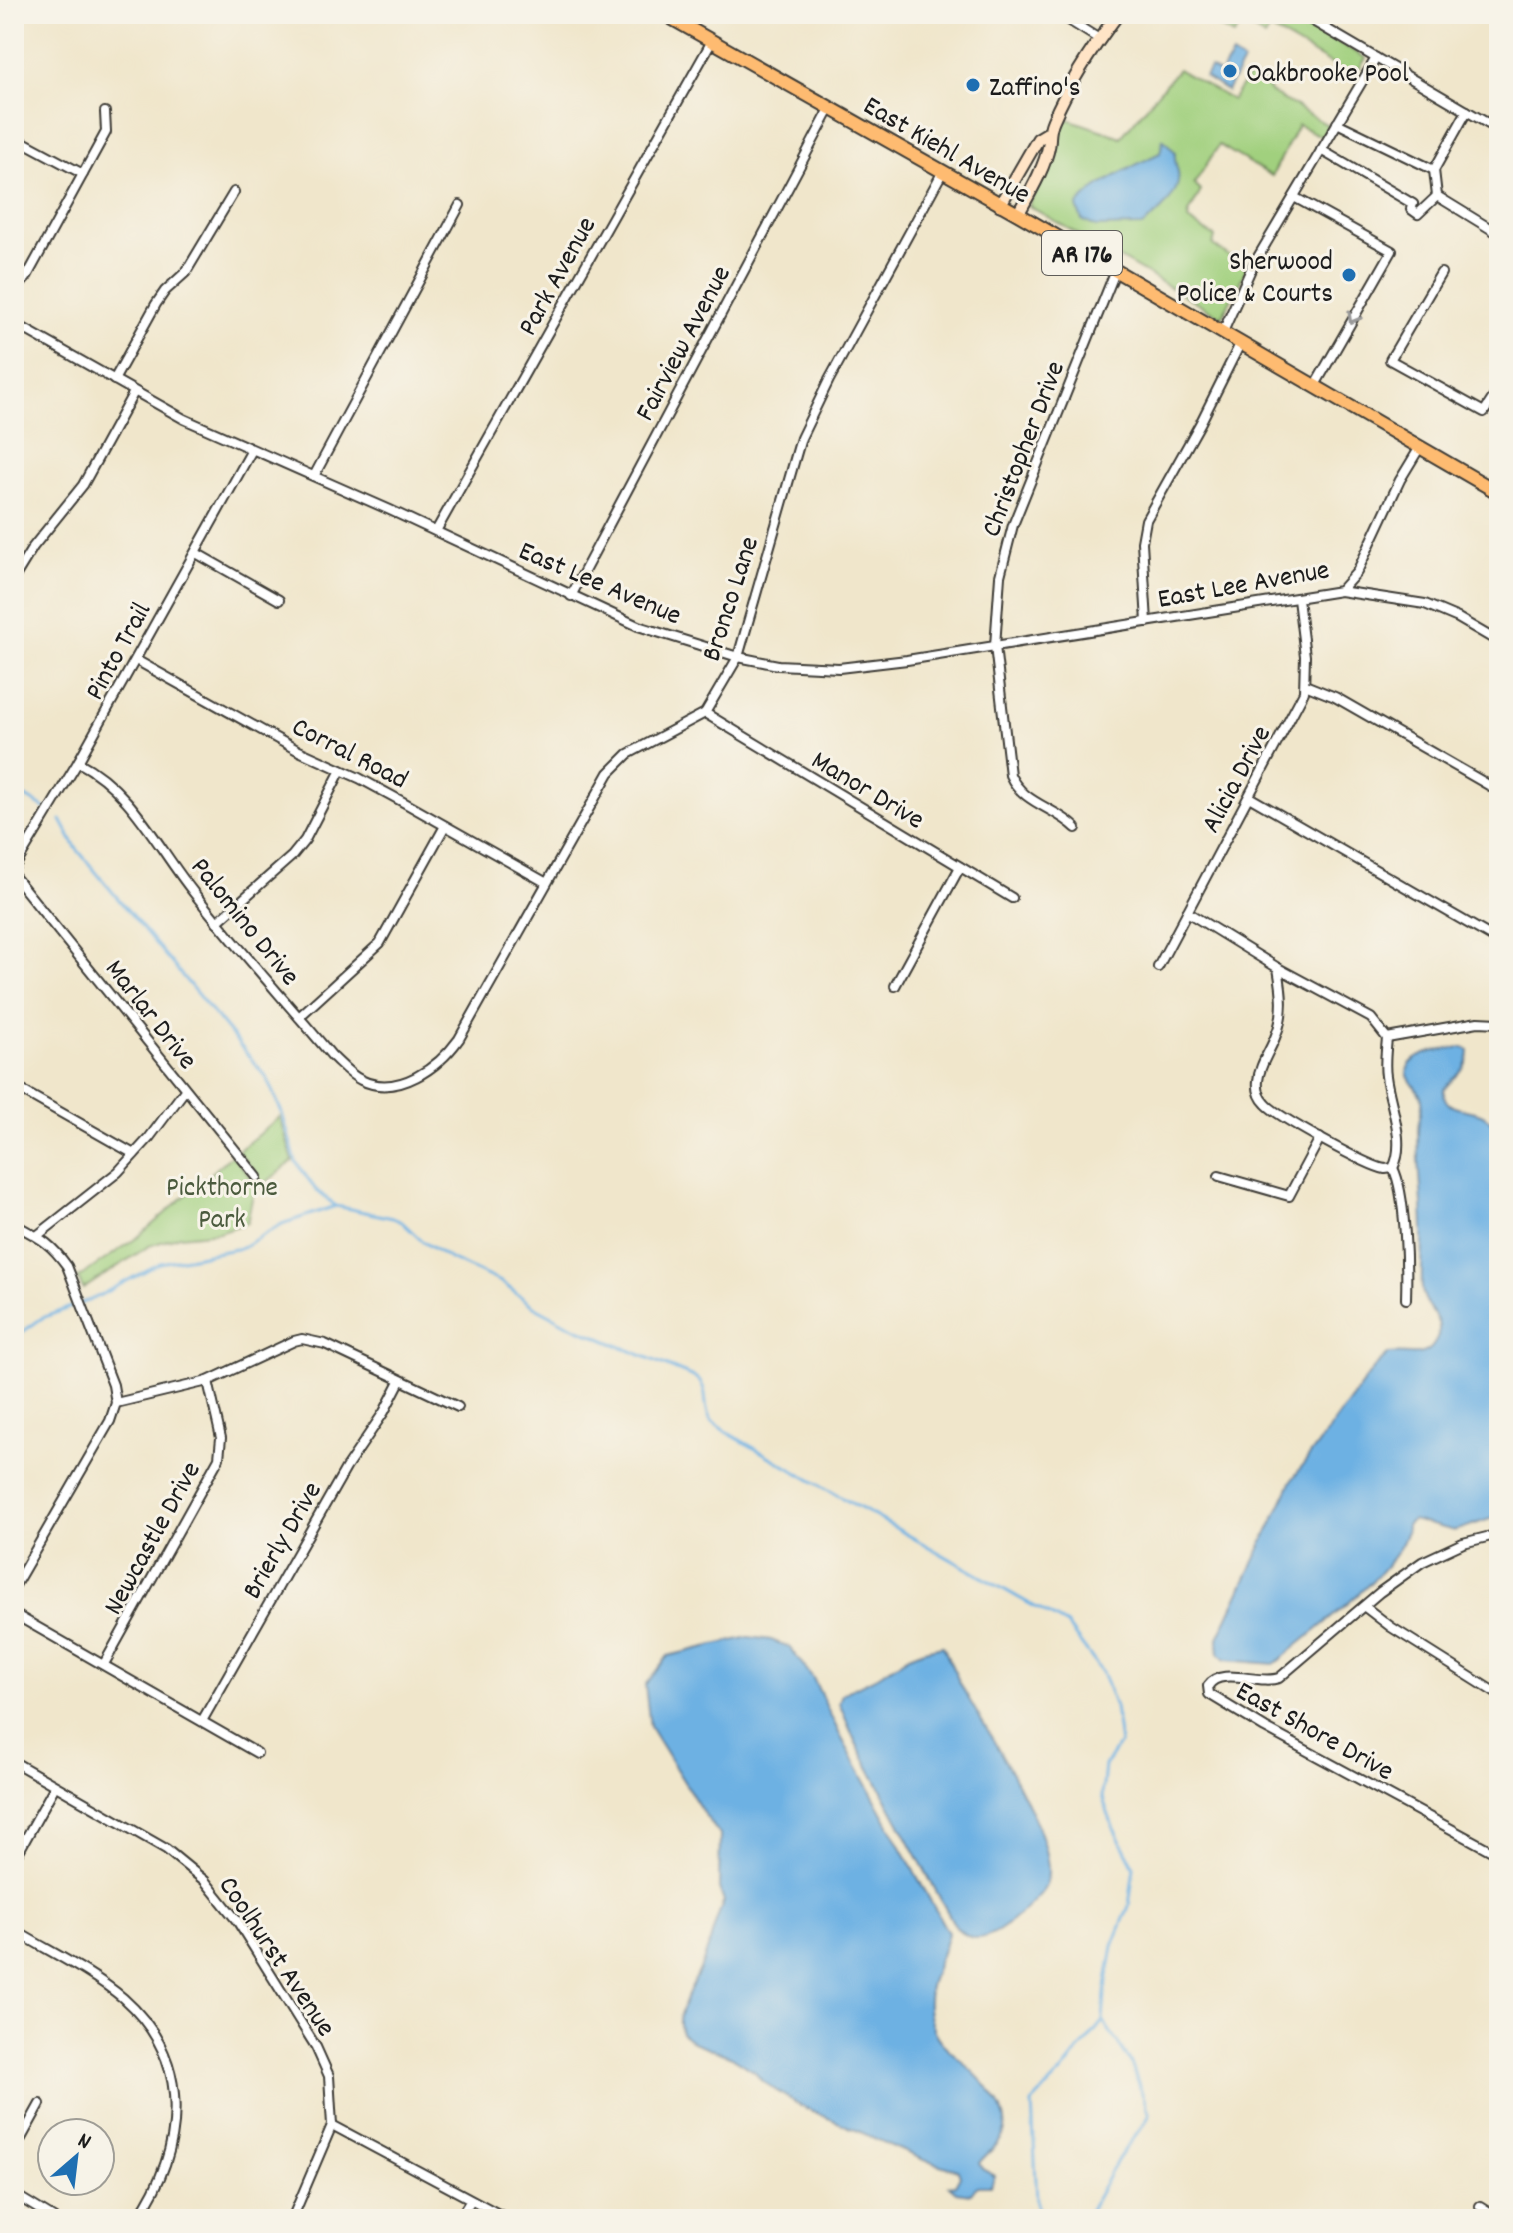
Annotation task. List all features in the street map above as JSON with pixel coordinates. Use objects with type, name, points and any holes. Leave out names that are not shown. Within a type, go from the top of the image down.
[{"type":"main road","name":"East Kiehl Avenue","points":[[664,14],[1018,214],[1499,493]]},
{"type":"street","points":[[1059,14],[1099,39]]},
{"type":"street","points":[[1018,214],[1045,155],[1049,144],[1048,133],[1071,85],[1118,14]]},
{"type":"street","points":[[1301,14],[1499,130]]},
{"type":"street","name":"Park Avenue","points":[[436,531],[712,41]]},
{"type":"street","points":[[1222,334],[1252,267],[1376,58]]},
{"type":"street","name":"Fairview Avenue","points":[[571,596],[830,109]]},
{"type":"street","points":[[1437,196],[1434,170],[1467,111]]},
{"type":"street","points":[[14,291],[26,278],[106,132],[105,112]]},
{"type":"street","points":[[1337,123],[1434,170]]},
{"type":"street","points":[[1000,205],[1038,139],[1048,133]]},
{"type":"street","points":[[14,137],[83,174]]},
{"type":"street","points":[[1321,150],[1413,204],[1411,209],[1418,214],[1437,196]]},
{"type":"street","name":"Bronco Lane","points":[[705,713],[738,657],[801,438],[829,380],[942,173]]},
{"type":"street","points":[[114,380],[156,304],[186,272],[234,192]]},
{"type":"street","points":[[1437,196],[1499,234]]},
{"type":"street","points":[[1294,197],[1392,251],[1314,387]]},
{"type":"street","points":[[314,476],[460,205]]},
{"type":"street","name":"Christopher Drive","points":[[1076,828],[1066,818],[1030,800],[1013,781],[1008,767],[995,646],[1000,576],[1013,525],[1115,272]]},
{"type":"street","points":[[1441,273],[1390,360],[1484,412],[1499,389]]},
{"type":"street","name":"East Lee Avenue","points":[[14,323],[184,419],[436,531],[638,626],[738,657],[778,665],[839,668],[1340,591],[1357,572],[1400,480],[1420,447]]},
{"type":"street","points":[[1147,622],[1142,542],[1146,520],[1240,344]]},
{"type":"street","points":[[1499,349],[1499,355]]},
{"type":"street","points":[[14,578],[33,547],[83,485],[134,392]]},
{"type":"street","name":"Pinto Trail","points":[[14,868],[78,762],[252,450]]},
{"type":"street","points":[[196,553],[279,600]]},
{"type":"street","points":[[1340,591],[1425,604],[1458,618],[1499,642]]},
{"type":"street","name":"Alicia Drive","points":[[1158,967],[1299,702],[1305,685],[1298,599]]},
{"type":"street","name":"Corral Road","points":[[136,660],[545,882]]},
{"type":"street","points":[[1305,685],[1335,697],[1499,791]]},
{"type":"street","points":[[545,882],[603,782],[619,761],[705,713]]},
{"type":"street","name":"Manor Drive","points":[[705,713],[1012,898]]},
{"type":"street","name":"Palomino Drive","points":[[78,762],[95,771],[125,799],[217,922],[332,1056],[357,1078],[378,1084],[394,1084],[429,1069],[454,1046],[545,882]]},
{"type":"street","points":[[217,922],[292,856],[305,840],[341,770]]},
{"type":"street","points":[[1249,797],[1499,941]]},
{"type":"street","points":[[299,1017],[380,943],[445,826]]},
{"type":"street","points":[[895,986],[960,867]]},
{"type":"street","name":"Marlar Drive","points":[[14,876],[257,1177]]},
{"type":"street","points":[[1187,912],[1278,968],[1371,1018],[1387,1038],[1385,1073],[1397,1134],[1397,1158],[1393,1168],[1402,1203],[1406,1299]]},
{"type":"street","points":[[1278,968],[1283,1010],[1276,1037],[1260,1072],[1260,1096],[1270,1108],[1320,1138],[1378,1168],[1393,1168]]},
{"type":"street","points":[[1387,1038],[1478,1022],[1499,1023]]},
{"type":"street","points":[[14,1086],[134,1154]]},
{"type":"street","points":[[38,1235],[118,1172],[185,1090]]},
{"type":"street","points":[[1219,1176],[1289,1196],[1320,1138]]},
{"type":"street","points":[[14,1224],[38,1235],[67,1266],[108,1367],[116,1403],[110,1421],[15,1583]]},
{"type":"street","points":[[116,1403],[208,1381],[302,1339],[325,1344],[458,1407]]},
{"type":"street","name":"Newcastle Drive","points":[[104,1664],[219,1458],[221,1438],[208,1381]]},
{"type":"street","name":"Brierly Drive","points":[[202,1721],[346,1468],[384,1412],[400,1381]]},
{"type":"street","name":"East Shore Drive","points":[[1499,1534],[1463,1543],[1422,1562],[1380,1592],[1279,1678],[1261,1681],[1216,1678],[1208,1686],[1209,1694],[1265,1728],[1499,1855]]},
{"type":"street","points":[[1365,1607],[1391,1627],[1499,1695]]},
{"type":"street","points":[[14,1614],[257,1753]]},
{"type":"street","name":"Coolhurst Avenue","points":[[14,1762],[182,1860],[216,1893],[238,1922],[316,2047],[329,2076],[332,2125],[292,2219]]},
{"type":"street","points":[[14,1860],[55,1786]]},
{"type":"street","points":[[14,1930],[120,1996],[147,2024],[163,2052],[173,2082],[173,2131],[160,2178],[137,2219]]},
{"type":"street","points":[[14,2151],[40,2104]]},
{"type":"street","points":[[332,2125],[508,2219]]},
{"type":"street","points":[[14,2194],[55,2219]]},
{"type":"street","points":[[459,2219],[471,2200]]},
{"type":"street","points":[[1480,2206],[1499,2218]]},
{"type":"green space","points":[[1211,14],[1288,14],[1366,58],[1354,77],[1270,29],[1265,37],[1243,24],[1234,35],[1209,22]]},
{"type":"green space","points":[[1178,69],[1232,100],[1249,75],[1267,83],[1270,92],[1329,126],[1323,137],[1298,125],[1272,176],[1219,145],[1194,184],[1201,191],[1188,220],[1215,237],[1213,245],[1247,268],[1222,317],[1029,206],[1065,118],[1121,137]]},
{"type":"green space","points":[[280,1117],[293,1161],[258,1189],[258,1175],[238,1151]]},
{"type":"green space","name":"Pickthorne Park","points":[[232,1155],[253,1180],[247,1223],[219,1232],[180,1236],[149,1246],[83,1289],[78,1278],[138,1237]]},
{"type":"water","name":"Oakbrooke Pool","points":[[1232,55],[1243,62],[1227,91],[1205,77],[1210,68],[1221,74]]},
{"type":"water","points":[[1163,139],[1175,152],[1178,180],[1173,196],[1161,209],[1142,226],[1096,227],[1082,220],[1077,207],[1091,192],[1160,153]]},
{"type":"water","points":[[1463,1047],[1469,1051],[1468,1057],[1460,1072],[1444,1089],[1444,1097],[1452,1106],[1489,1119],[1497,1129],[1495,1146],[1499,1151],[1499,1516],[1455,1531],[1412,1520],[1407,1524],[1404,1540],[1393,1558],[1376,1577],[1281,1659],[1274,1664],[1225,1660],[1219,1654],[1218,1638],[1292,1480],[1374,1368],[1389,1354],[1425,1352],[1438,1336],[1438,1322],[1422,1289],[1423,1222],[1418,1130],[1422,1100],[1407,1073],[1411,1063],[1421,1056]]},
{"type":"water","points":[[749,1637],[771,1640],[789,1647],[813,1678],[840,1735],[948,1933],[931,1983],[929,2015],[940,2040],[985,2084],[1002,2110],[1005,2124],[1003,2136],[979,2163],[982,2169],[995,2176],[991,2186],[977,2186],[971,2194],[956,2192],[949,2186],[955,2185],[960,2176],[958,2170],[924,2160],[799,2105],[732,2057],[693,2042],[681,2033],[679,2022],[682,2008],[706,1955],[724,1902],[719,1888],[720,1835],[650,1727],[645,1685],[668,1656]]},
{"type":"water","points":[[943,1646],[962,1687],[1022,1792],[1043,1844],[1048,1867],[1046,1885],[1032,1903],[998,1931],[980,1938],[965,1935],[955,1926],[855,1741],[839,1703],[842,1694],[909,1656]]},
{"type":"waterway","points":[[14,722],[19,727],[14,738]]},
{"type":"waterway","points":[[14,790],[44,808]]},
{"type":"waterway","points":[[61,820],[76,848],[267,1078],[282,1113],[296,1162],[316,1190],[336,1206]]},
{"type":"waterway","points":[[14,1338],[42,1318],[95,1298],[160,1263],[241,1248],[282,1224],[336,1206],[393,1218],[452,1260],[501,1282],[532,1305],[569,1325],[696,1378],[705,1393],[711,1420],[726,1432],[1067,1625],[1102,1672],[1115,1707],[1120,1743],[1105,1765],[1102,1796],[1113,1827],[1134,1867],[1129,1906],[1113,1946],[1103,2021],[1130,2061],[1150,2115],[1118,2159],[1085,2219]]},
{"type":"waterway","points":[[1038,2219],[1032,2103],[1103,2021]]},
{"type":"place","name":"Oakbrooke Pool","points":[[1230,71]]},
{"type":"place","name":"Zaffino's","points":[[973,85]]},
{"type":"place","name":"Sherwood Police & Courts","points":[[1349,275]]}]
